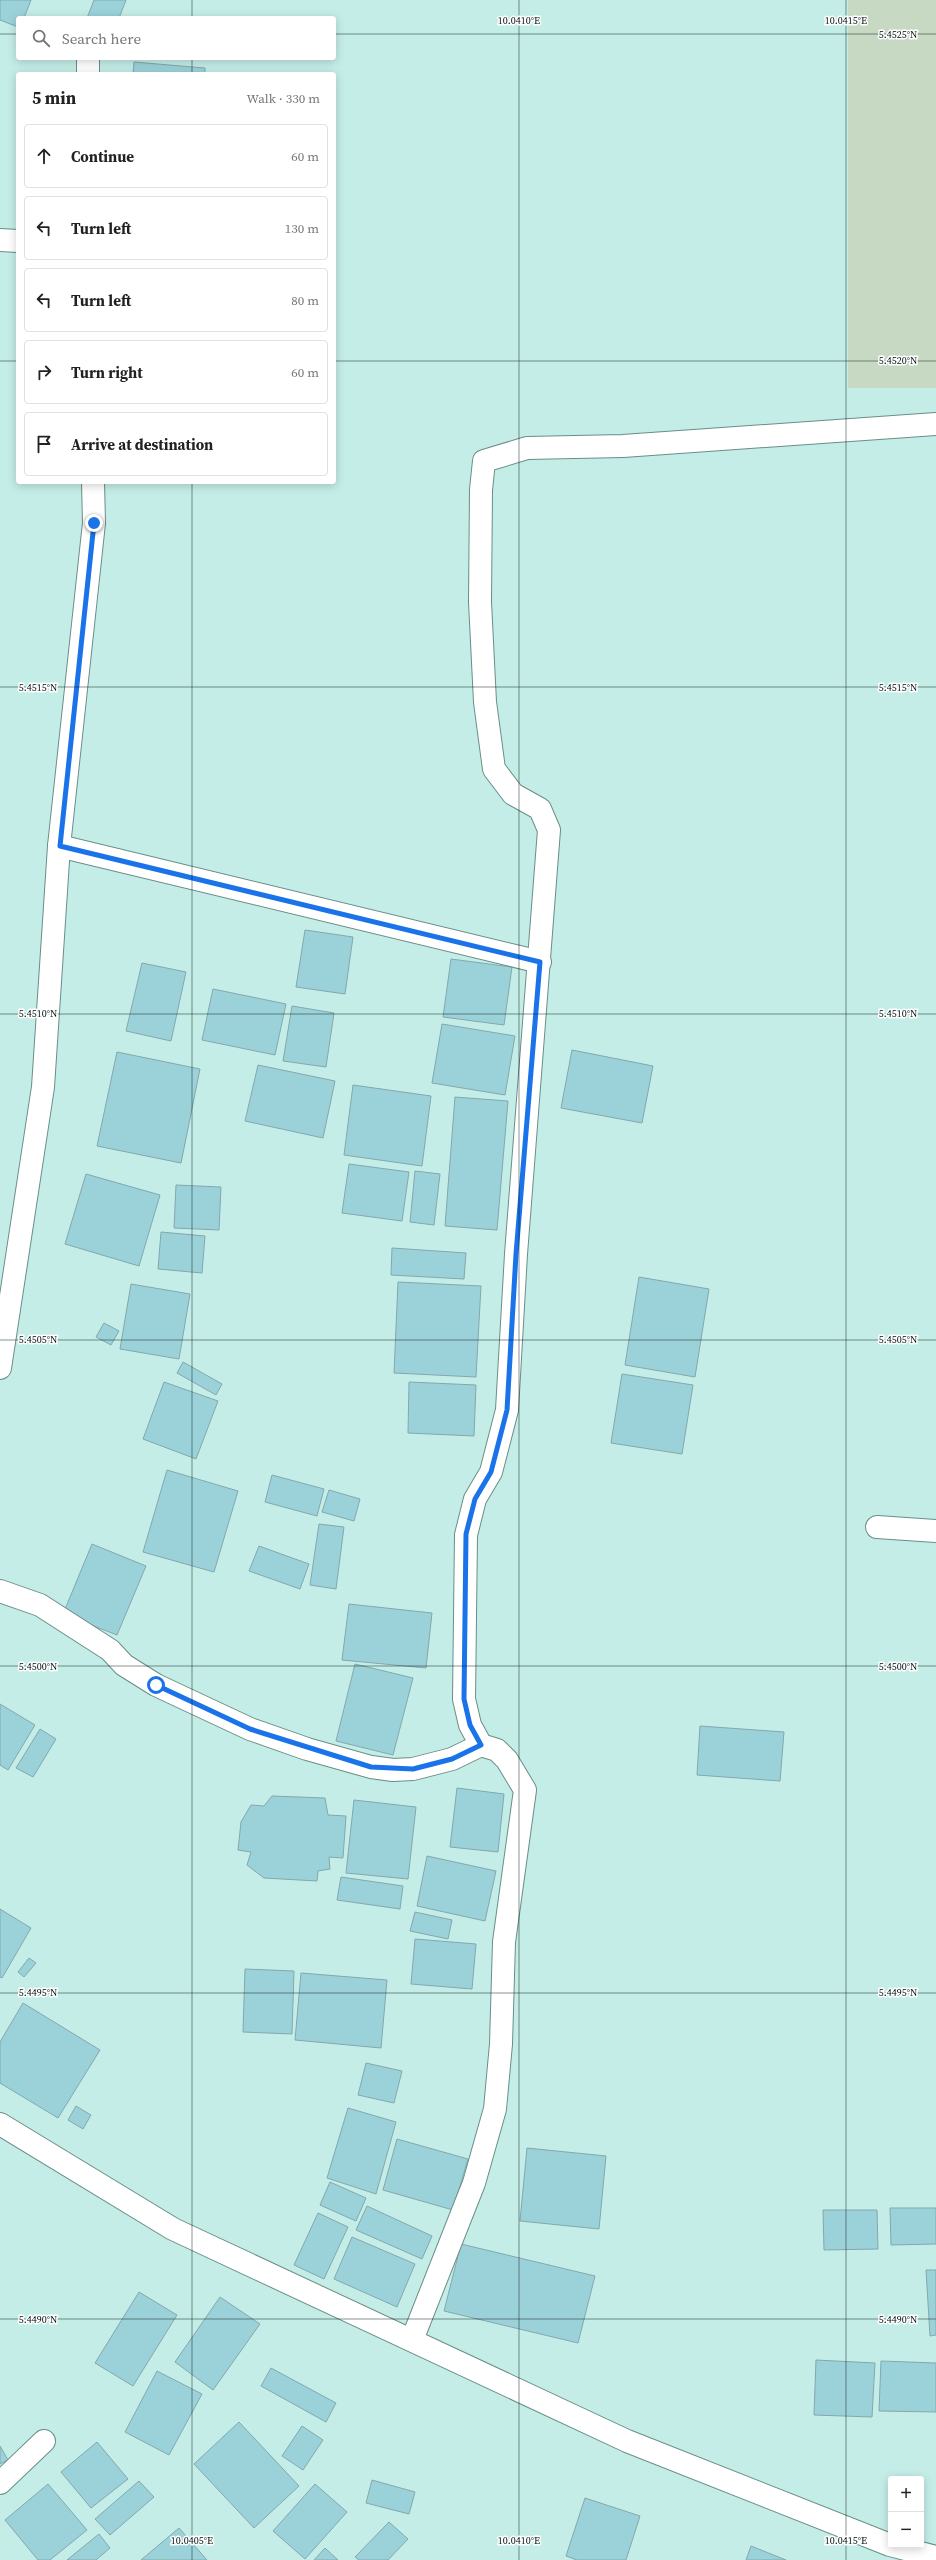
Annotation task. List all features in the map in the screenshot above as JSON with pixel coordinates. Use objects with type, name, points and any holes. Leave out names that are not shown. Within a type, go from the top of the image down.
[{"type":"street","points":[[88,60],[88,72]]},
{"type":"street","points":[[0,240],[16,241]]},
{"type":"street","points":[[481,1745],[470,1725],[464,1699],[466,1534],[475,1499],[491,1472],[507,1410],[516,1254],[550,830],[540,809],[514,794],[494,769],[485,702],[480,602],[481,490],[484,461],[527,448],[623,446],[936,424]]},
{"type":"street","points":[[0,1368],[43,1087],[60,846],[94,523],[93,484]]},
{"type":"street","points":[[60,846],[540,962]]},
{"type":"street","points":[[877,1527],[936,1531]]},
{"type":"street","points":[[0,1591],[40,1605],[110,1650],[124,1665],[156,1685],[250,1729],[307,1749],[371,1767],[393,1770],[413,1769],[452,1759],[481,1745],[497,1750],[507,1760],[525,1790],[504,1942],[501,2044],[494,2109],[474,2184],[412,2340]]},
{"type":"street","points":[[0,2124],[173,2229],[627,2441],[890,2545],[936,2557]]},
{"type":"street","points":[[0,2484],[44,2441]]},
{"type":"green space","points":[[848,0],[936,0],[936,388],[848,388]]},
{"type":"building","points":[[0,0],[31,0],[25,16],[16,16],[16,26],[0,20]]},
{"type":"building","points":[[94,0],[126,0],[120,16],[88,16]]},
{"type":"building","points":[[134,62],[205,68],[205,72],[133,72]]},
{"type":"building","points":[[305,930],[353,937],[345,994],[296,987]]},
{"type":"building","points":[[451,959],[512,967],[504,1025],[443,1017]]},
{"type":"building","points":[[142,963],[186,972],[171,1041],[126,1031]]},
{"type":"building","points":[[213,989],[286,1004],[275,1055],[202,1040]]},
{"type":"building","points":[[292,1006],[334,1013],[326,1067],[283,1061]]},
{"type":"building","points":[[442,1024],[515,1036],[505,1095],[432,1083]]},
{"type":"building","points":[[572,1050],[653,1066],[642,1123],[561,1108]]},
{"type":"building","points":[[117,1052],[200,1069],[181,1163],[97,1146]]},
{"type":"building","points":[[258,1065],[335,1081],[323,1138],[245,1121]]},
{"type":"building","points":[[353,1085],[431,1096],[422,1166],[344,1155]]},
{"type":"building","points":[[455,1097],[508,1101],[497,1230],[445,1226]]},
{"type":"building","points":[[349,1164],[409,1172],[402,1221],[342,1213]]},
{"type":"building","points":[[415,1171],[440,1174],[434,1225],[410,1222]]},
{"type":"building","points":[[86,1174],[160,1195],[139,1266],[65,1244]]},
{"type":"building","points":[[176,1185],[221,1187],[219,1230],[174,1228]]},
{"type":"building","points":[[161,1232],[205,1236],[202,1273],[158,1269]]},
{"type":"building","points":[[392,1248],[466,1253],[464,1279],[391,1275]]},
{"type":"building","points":[[639,1277],[709,1289],[695,1377],[625,1365]]},
{"type":"building","points":[[398,1282],[481,1286],[476,1377],[394,1373]]},
{"type":"building","points":[[131,1284],[190,1294],[179,1359],[120,1349]]},
{"type":"building","points":[[104,1323],[119,1331],[111,1345],[96,1337]]},
{"type":"building","points":[[183,1362],[222,1384],[216,1395],[177,1373]]},
{"type":"building","points":[[622,1374],[693,1385],[682,1454],[611,1443]]},
{"type":"building","points":[[164,1382],[218,1401],[196,1459],[143,1439]]},
{"type":"building","points":[[409,1382],[476,1385],[474,1436],[408,1433]]},
{"type":"building","points":[[167,1470],[238,1491],[214,1572],[143,1552]]},
{"type":"building","points":[[272,1475],[324,1489],[317,1516],[265,1502]]},
{"type":"building","points":[[329,1490],[360,1499],[354,1521],[322,1512]]},
{"type":"building","points":[[319,1524],[344,1527],[336,1589],[310,1585]]},
{"type":"building","points":[[92,1544],[146,1566],[117,1635],[63,1614]]},
{"type":"building","points":[[259,1546],[309,1564],[300,1589],[249,1571]]},
{"type":"building","points":[[349,1604],[432,1613],[426,1668],[342,1660]]},
{"type":"building","points":[[355,1664],[413,1678],[393,1755],[336,1741]]},
{"type":"building","points":[[0,1704],[35,1725],[8,1770],[0,1765]]},
{"type":"building","points":[[700,1726],[784,1732],[780,1781],[697,1775]]},
{"type":"building","points":[[40,1729],[56,1739],[33,1777],[16,1768]]},
{"type":"building","points":[[457,1788],[504,1794],[498,1852],[450,1847]]},
{"type":"building","points":[[272,1796],[325,1798],[328,1815],[346,1816],[343,1858],[329,1857],[330,1869],[318,1871],[317,1881],[264,1878],[247,1865],[251,1852],[238,1850],[241,1822],[251,1805],[264,1806]]},
{"type":"building","points":[[354,1800],[416,1807],[408,1879],[346,1873]]},
{"type":"building","points":[[427,1856],[496,1871],[485,1921],[417,1906]]},
{"type":"building","points":[[341,1877],[403,1886],[400,1909],[337,1900]]},
{"type":"building","points":[[0,1909],[31,1928],[2,1978],[0,1977]]},
{"type":"building","points":[[415,1912],[452,1920],[448,1939],[410,1931]]},
{"type":"building","points":[[415,1939],[476,1944],[472,1989],[411,1984]]},
{"type":"building","points":[[29,1958],[36,1963],[24,1977],[18,1972]]},
{"type":"building","points":[[245,1969],[294,1971],[292,2034],[243,2032]]},
{"type":"building","points":[[301,1973],[387,1980],[381,2048],[295,2040]]},
{"type":"building","points":[[23,2003],[100,2050],[58,2118],[0,2083],[0,2042]]},
{"type":"building","points":[[366,2063],[402,2071],[394,2103],[358,2095]]},
{"type":"building","points":[[76,2106],[91,2115],[83,2129],[68,2120]]},
{"type":"building","points":[[348,2108],[396,2122],[376,2194],[327,2178]]},
{"type":"building","points":[[397,2139],[468,2159],[453,2210],[383,2190]]},
{"type":"building","points":[[527,2148],[606,2156],[599,2229],[520,2221]]},
{"type":"building","points":[[330,2182],[366,2198],[356,2221],[320,2205]]},
{"type":"building","points":[[367,2206],[432,2236],[422,2259],[356,2230]]},
{"type":"building","points":[[890,2208],[936,2208],[936,2244],[891,2245]]},
{"type":"building","points":[[823,2210],[877,2210],[878,2249],[824,2250]]},
{"type":"building","points":[[318,2213],[348,2227],[324,2279],[294,2265]]},
{"type":"building","points":[[352,2237],[415,2264],[397,2307],[334,2279]]},
{"type":"building","points":[[461,2244],[595,2276],[578,2343],[444,2311]]},
{"type":"building","points":[[926,2270],[936,2270],[936,2335],[930,2336]]},
{"type":"building","points":[[139,2292],[177,2315],[133,2386],[95,2363]]},
{"type":"building","points":[[220,2297],[260,2324],[213,2390],[175,2362]]},
{"type":"building","points":[[816,2360],[875,2363],[872,2417],[814,2415]]},
{"type":"building","points":[[881,2361],[936,2363],[936,2412],[879,2411]]},
{"type":"building","points":[[271,2368],[336,2403],[326,2422],[261,2386]]},
{"type":"building","points":[[157,2371],[202,2394],[169,2455],[125,2432]]},
{"type":"building","points":[[239,2422],[299,2486],[254,2528],[194,2464]]},
{"type":"building","points":[[302,2426],[323,2440],[303,2470],[282,2456]]},
{"type":"building","points":[[97,2442],[128,2479],[91,2508],[61,2472]]},
{"type":"building","points":[[0,2446],[8,2460],[0,2464]]},
{"type":"building","points":[[372,2480],[415,2492],[409,2514],[366,2503]]},
{"type":"building","points":[[139,2481],[154,2497],[110,2535],[95,2519]]},
{"type":"building","points":[[48,2484],[87,2530],[50,2560],[38,2560],[5,2520]]},
{"type":"building","points":[[315,2484],[347,2512],[305,2559],[273,2531]]},
{"type":"building","points":[[585,2498],[640,2516],[626,2560],[577,2560],[566,2556]]},
{"type":"building","points":[[389,2522],[408,2539],[388,2560],[359,2560],[355,2557]]},
{"type":"building","points":[[179,2528],[207,2560],[141,2560]]},
{"type":"building","points":[[99,2534],[110,2548],[96,2560],[67,2560]]},
{"type":"building","points":[[751,2546],[786,2560],[746,2560]]},
{"type":"building","points":[[325,2548],[338,2560],[314,2560]]},
{"type":"route","points":[[94,523],[60,846],[540,962],[516,1254],[507,1410],[491,1472],[475,1499],[466,1534],[464,1699],[470,1725],[481,1745],[452,1759],[413,1769],[393,1770],[371,1767],[307,1749],[250,1729],[156,1685]]}]
